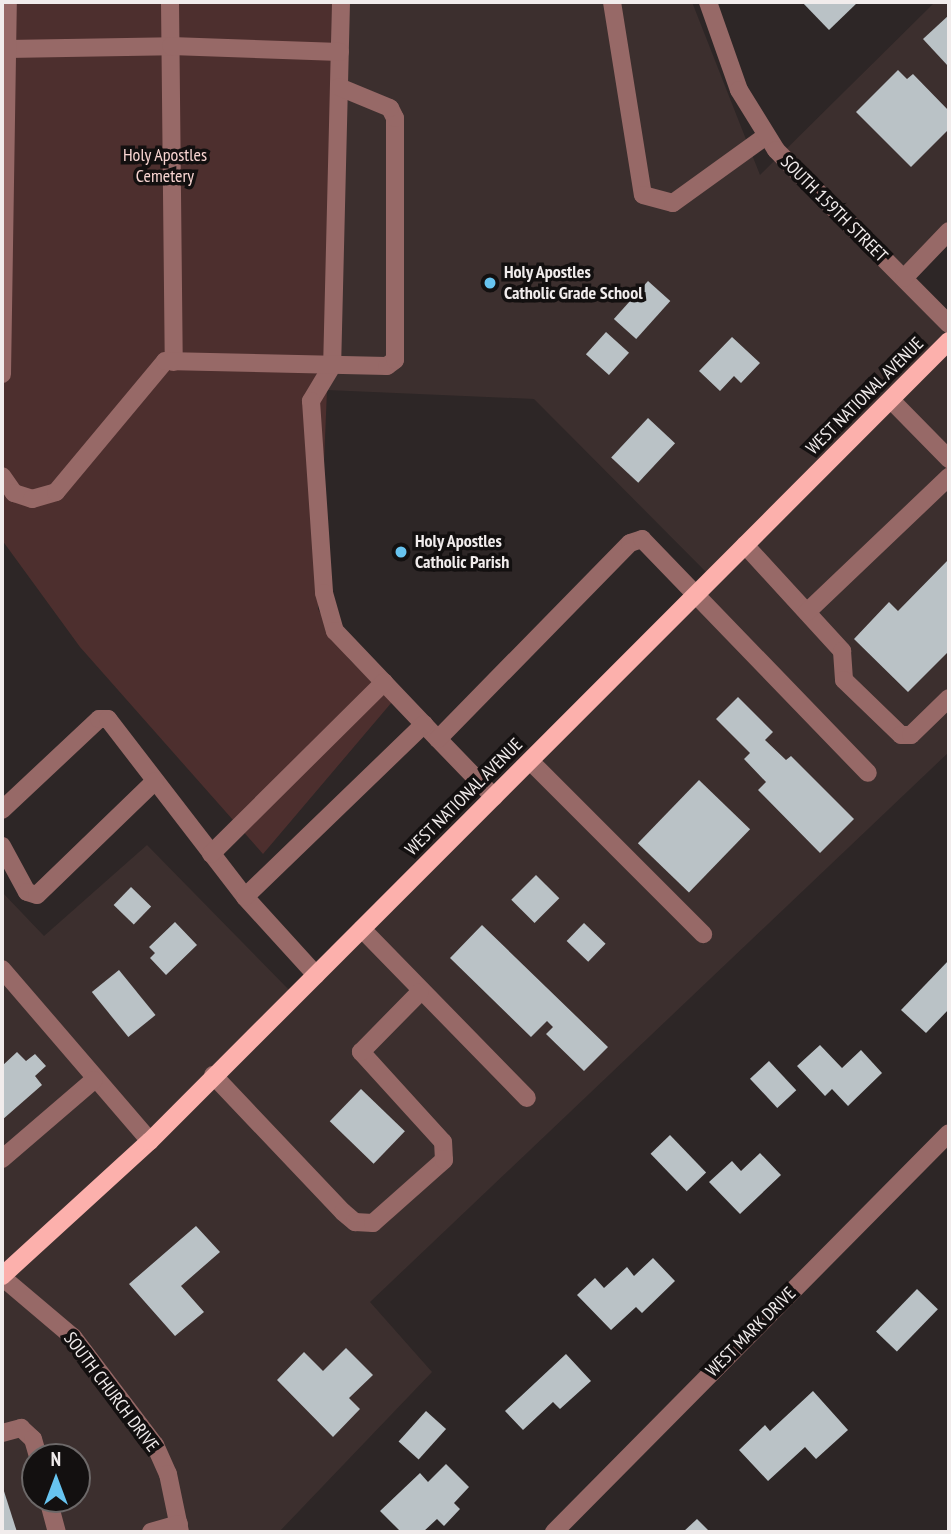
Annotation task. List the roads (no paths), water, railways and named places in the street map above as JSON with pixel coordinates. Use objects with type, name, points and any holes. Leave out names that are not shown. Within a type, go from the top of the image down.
[{"type":"main road","name":"WEST NATIONAL AVENUE","points":[[2,1276],[150,1141],[949,341]]},
{"type":"street","points":[[2,374],[8,2]]},
{"type":"street","points":[[170,2],[174,362]]},
{"type":"street","points":[[341,2],[332,366],[311,401],[324,593],[335,631],[494,797]]},
{"type":"street","points":[[612,2],[643,195],[673,203],[766,136]]},
{"type":"street","name":"SOUTH 159TH STREET","points":[[708,2],[739,90],[766,136],[797,175],[949,324]]},
{"type":"street","points":[[7,49],[171,46],[340,52]]},
{"type":"street","points":[[2,477],[13,493],[32,499],[56,492],[164,362],[387,366],[394,360],[395,118],[390,108],[339,87]]},
{"type":"street","points":[[904,278],[949,231]]},
{"type":"street","points":[[891,400],[949,458]]},
{"type":"street","points":[[807,612],[949,477]]},
{"type":"street","points":[[438,739],[630,542],[642,539],[698,593],[868,773]]},
{"type":"street","points":[[745,545],[842,651],[844,680],[901,735],[911,735],[949,698]]},
{"type":"street","points":[[211,854],[384,682]]},
{"type":"street","points":[[2,810],[99,719],[108,719],[245,897],[316,975]]},
{"type":"street","points":[[245,897],[424,724]]},
{"type":"street","points":[[530,761],[703,934]]},
{"type":"street","points":[[2,846],[27,892],[37,895],[155,781]]},
{"type":"street","points":[[362,929],[420,992],[527,1098]]},
{"type":"street","points":[[2,969],[94,1080],[150,1141]]},
{"type":"street","points":[[213,1075],[343,1212],[355,1222],[373,1223],[444,1160],[443,1142],[361,1052],[420,992]]},
{"type":"street","points":[[2,1159],[94,1080]]},
{"type":"street","name":"WEST MARK DRIVE","points":[[554,1532],[949,1133]]},
{"type":"street","name":"SOUTH CHURCH DRIVE","points":[[2,1276],[73,1337],[155,1445],[169,1474],[180,1528]]},
{"type":"street","points":[[2,1433],[21,1427],[34,1443]]},
{"type":"street","points":[[52,1513],[57,1532]]},
{"type":"street","points":[[151,1532],[180,1528]]},
{"type":"place","name":"Holy Apostles Catholic Grade School","points":[[490,283]]},
{"type":"place","name":"Holy Apostles Catholic Parish","points":[[401,552]]},
{"type":"park label","name":"Holy Apostles Cemetery","points":[[165,166]]}]
